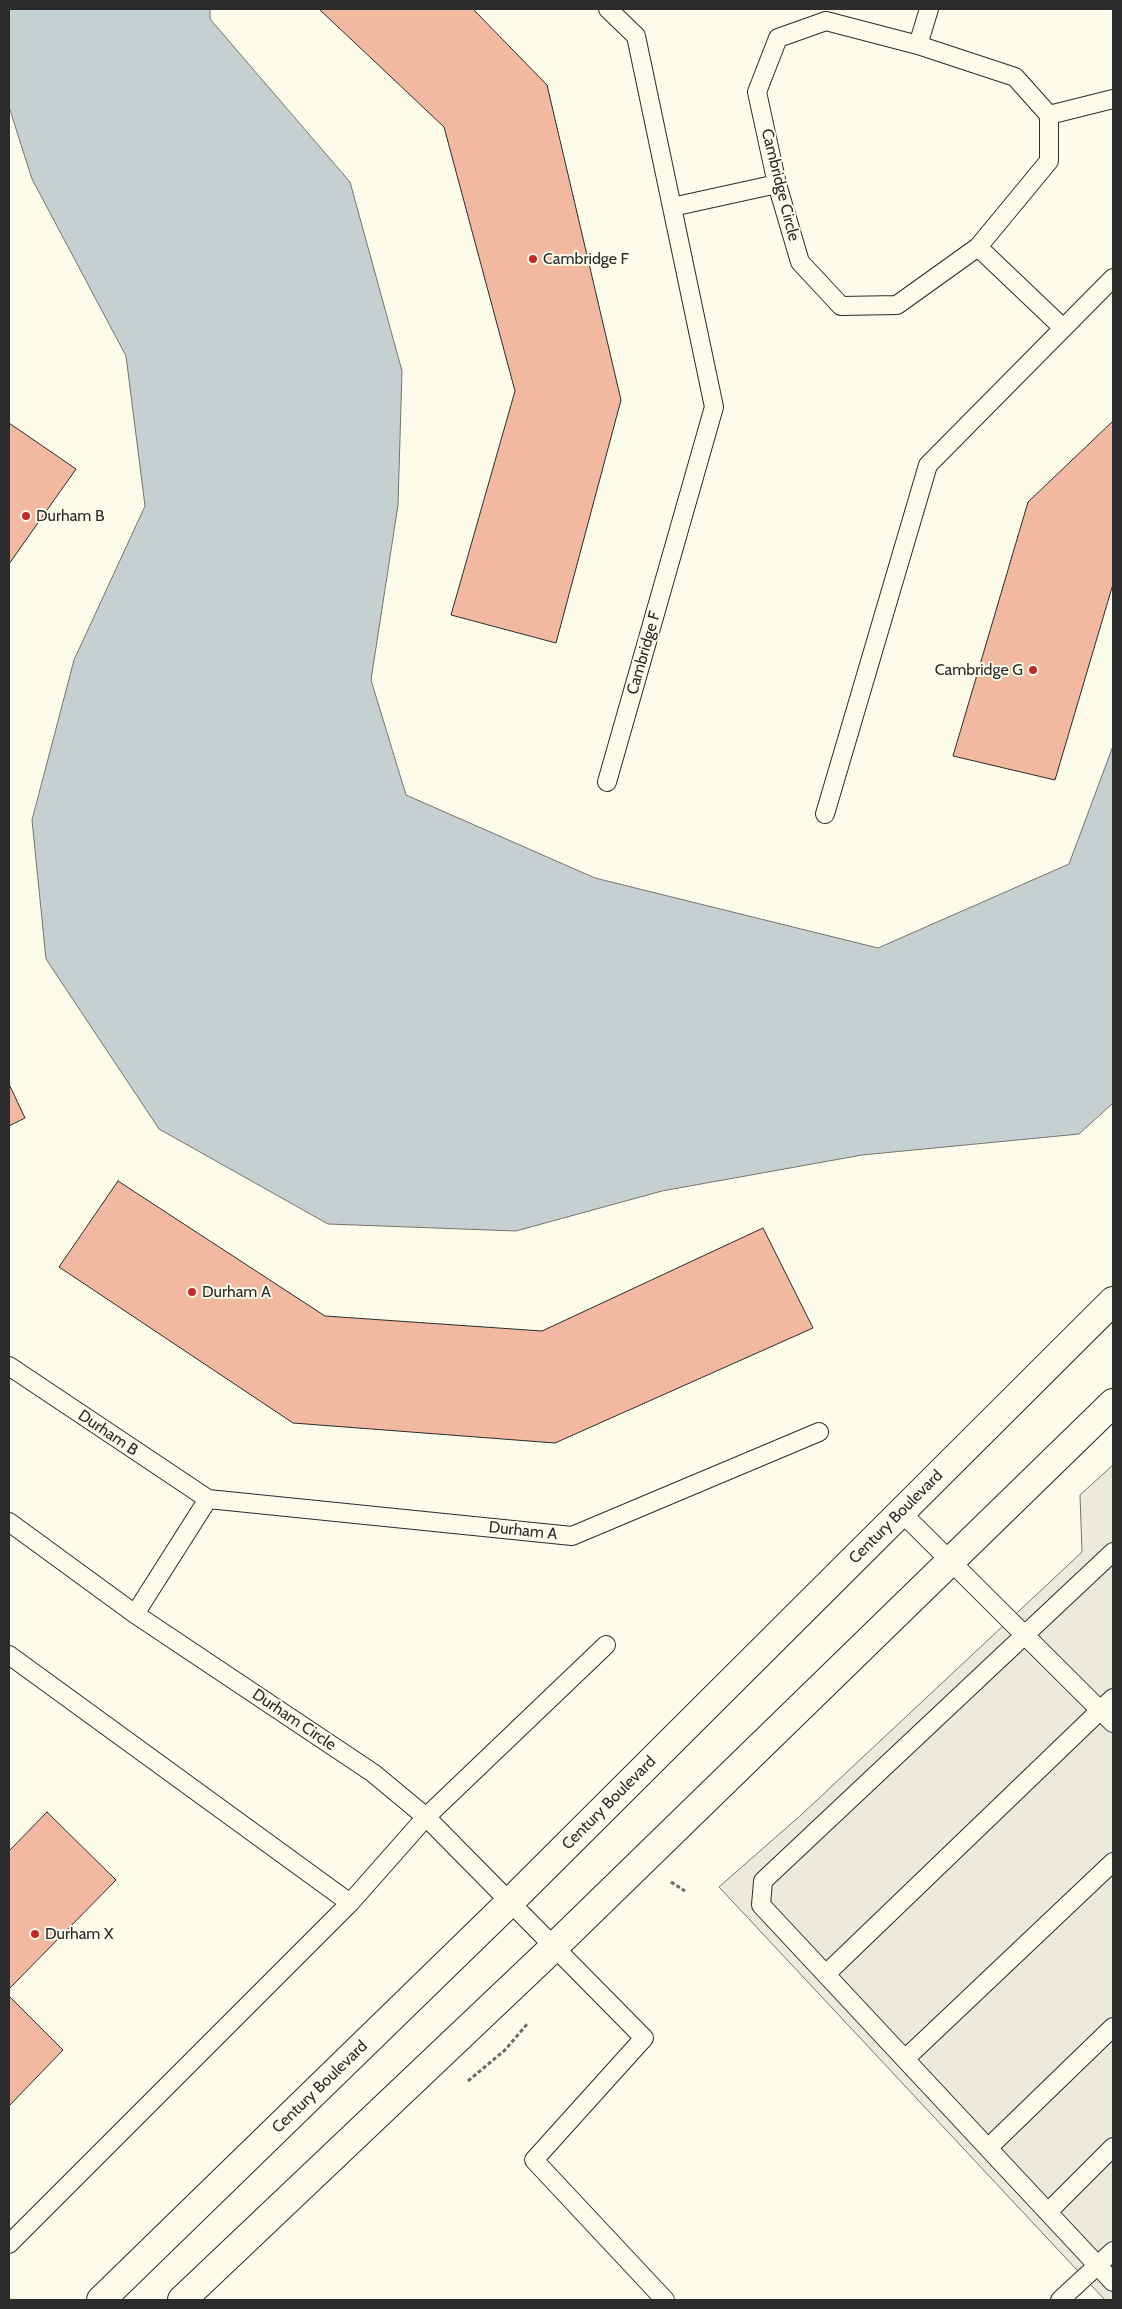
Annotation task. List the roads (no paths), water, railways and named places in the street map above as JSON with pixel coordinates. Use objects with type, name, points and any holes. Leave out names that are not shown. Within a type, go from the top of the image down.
[{"type":"street","name":"Century Boulevard","points":[[101,2300],[509,1903],[1113,1301]]},
{"type":"street","points":[[182,2300],[553,1948],[1113,1403]]},
{"type":"lane","name":"Cambridge F","points":[[607,782],[714,407],[636,36],[608,9]]},
{"type":"lane","points":[[918,45],[929,9]]},
{"type":"lane","name":"Cambridge Circle","points":[[826,21],[918,45],[1014,77],[1049,115],[1049,161],[978,247],[897,305],[841,306],[800,262],[777,184],[758,92],[778,38],[826,21]]},
{"type":"lane","points":[[1049,115],[1113,99]]},
{"type":"lane","points":[[672,207],[777,184]]},
{"type":"lane","points":[[978,247],[1063,328]]},
{"type":"lane","points":[[825,814],[928,465],[1113,278]]},
{"type":"lane","name":"Durham B","points":[[9,1366],[208,1499]]},
{"type":"lane","name":"Durham A","points":[[208,1499],[572,1536],[819,1432]]},
{"type":"lane","points":[[136,1614],[208,1499]]},
{"type":"lane","points":[[901,1512],[1025,1635],[1107,1704],[1113,1723]]},
{"type":"lane","name":"Durham Circle","points":[[9,1522],[136,1614],[373,1773],[426,1818],[644,2038],[534,2160],[665,2300]]},
{"type":"lane","points":[[1113,1552],[764,1882],[761,1905],[1113,2282]]},
{"type":"lane","points":[[9,2244],[350,1903],[426,1818],[606,1645]]},
{"type":"lane","points":[[9,1655],[350,1903]]},
{"type":"lane","points":[[826,1974],[1107,1704]]},
{"type":"lane","points":[[905,2059],[1113,1862]]},
{"type":"lane","points":[[988,2148],[1113,2027]]},
{"type":"lane","points":[[1048,2212],[1113,2147]]},
{"type":"lane","points":[[1060,2300],[1113,2251]]},
{"type":"place","name":"Cambridge F","points":[[533,259]]},
{"type":"place","name":"Durham B","points":[[26,516]]},
{"type":"place","name":"Cambridge G","points":[[1033,670]]},
{"type":"place","name":"Durham A","points":[[192,1292]]},
{"type":"place","name":"Durham X","points":[[35,1934]]}]
